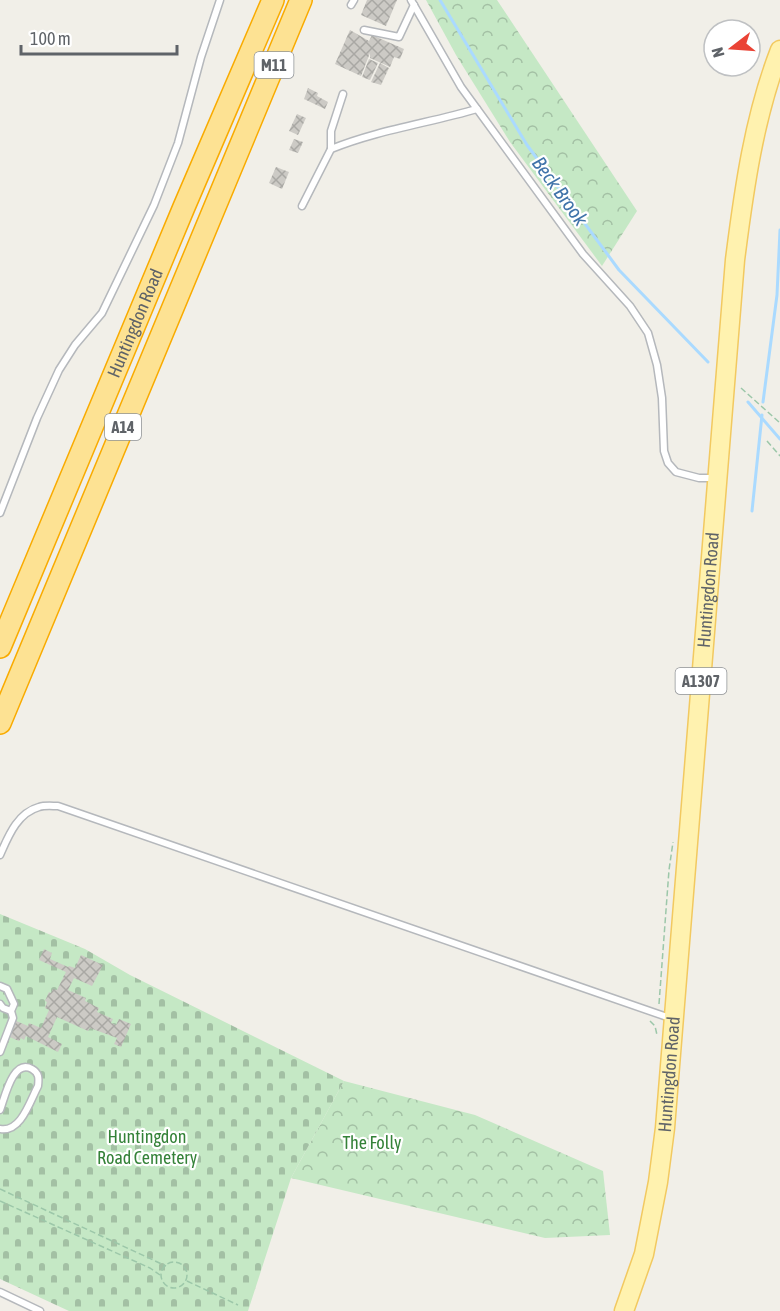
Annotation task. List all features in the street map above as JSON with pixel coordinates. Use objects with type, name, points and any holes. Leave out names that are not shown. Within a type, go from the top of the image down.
[{"type":"highway","name":"Huntingdon Road","points":[[0,647],[273,0]]},
{"type":"highway","name":"M11","points":[[246,131],[301,0]]},
{"type":"highway","name":"A14","points":[[246,131],[263,102],[311,0]]},
{"type":"highway","name":"Huntingdon Road","points":[[0,723],[246,131]]},
{"type":"main road","name":"Huntingdon Road","points":[[624,1311],[644,1254],[658,1182],[665,1128],[735,261],[750,156],[780,50]]},
{"type":"lane","points":[[0,513],[37,418],[59,370],[75,345],[102,313],[154,205],[178,143],[201,57],[220,0]]},
{"type":"lane","points":[[364,30],[399,37],[412,2]]},
{"type":"lane","points":[[412,2],[461,87],[583,254],[630,306],[648,333],[657,365],[662,398],[664,452],[668,463],[676,472],[699,478],[717,478]]},
{"type":"lane","points":[[302,206],[331,149],[331,131],[343,94]]},
{"type":"lane","points":[[331,149],[355,139],[477,109]]},
{"type":"lane","points":[[0,855],[13,829],[24,814],[39,807],[58,806],[674,1019]]},
{"type":"lane","points":[[0,986],[7,989],[14,1004],[11,1011],[13,1018],[0,1052]]},
{"type":"lane","points":[[0,1004],[11,1011]]},
{"type":"lane","points":[[0,1110],[16,1071],[22,1066],[28,1066],[37,1072],[38,1086],[17,1125],[10,1129],[0,1129]]},
{"type":"lane","points":[[0,1292],[40,1311]]},
{"type":"path","points":[[742,388],[780,423]]},
{"type":"path","points":[[767,441],[780,456]]},
{"type":"path","points":[[0,1189],[166,1266]]},
{"type":"path","points":[[0,1201],[150,1268],[160,1275],[165,1285],[171,1288],[177,1288],[187,1281],[188,1275],[183,1265],[177,1262],[166,1266],[160,1275]]},
{"type":"path","points":[[187,1281],[238,1305]]},
{"type":"green space","points":[[426,0],[497,0],[637,211],[602,266],[510,142],[456,55]]},
{"type":"green space","name":"Huntingdon Road Cemetery","points":[[0,914],[85,949],[130,975],[344,1081],[291,1178],[248,1311],[69,1311],[0,1279]]},
{"type":"green space","name":"The Folly","points":[[344,1081],[475,1115],[603,1171],[610,1235],[545,1238],[291,1178]]},
{"type":"building","points":[[367,0],[397,0],[386,26],[361,15]]},
{"type":"building","points":[[350,30],[369,41],[372,35],[404,49],[400,59],[394,57],[390,67],[370,58],[370,53],[361,76],[335,64]]},
{"type":"building","points":[[369,59],[378,63],[370,80],[362,77]]},
{"type":"building","points":[[380,63],[389,68],[381,85],[371,82]]},
{"type":"building","points":[[308,88],[328,102],[325,109],[304,99]]},
{"type":"building","points":[[297,114],[306,118],[298,135],[289,131]]},
{"type":"building","points":[[294,139],[303,142],[298,153],[289,150]]},
{"type":"building","points":[[276,167],[289,172],[282,189],[269,183]]},
{"type":"building","points":[[44,949],[52,953],[50,959],[68,967],[75,968],[81,955],[103,965],[92,986],[74,978],[68,990],[86,998],[85,1001],[99,1008],[97,1012],[113,1019],[111,1023],[116,1025],[119,1019],[131,1024],[121,1047],[114,1044],[117,1038],[90,1028],[88,1031],[57,1017],[48,1037],[62,1044],[58,1052],[26,1036],[24,1040],[21,1038],[19,1041],[7,1036],[14,1020],[41,1028],[49,1010],[45,1008],[47,1002],[45,1001],[49,992],[51,993],[53,989],[57,990],[66,972],[39,960]]},
{"type":"waterway","name":"Beck Brook","points":[[440,0],[527,145],[619,270],[708,362]]},
{"type":"waterway","points":[[763,402],[777,295],[780,230]]},
{"type":"waterway","name":"Beck Brook","points":[[748,402],[780,439]]},
{"type":"waterway","points":[[752,511],[762,415]]}]
